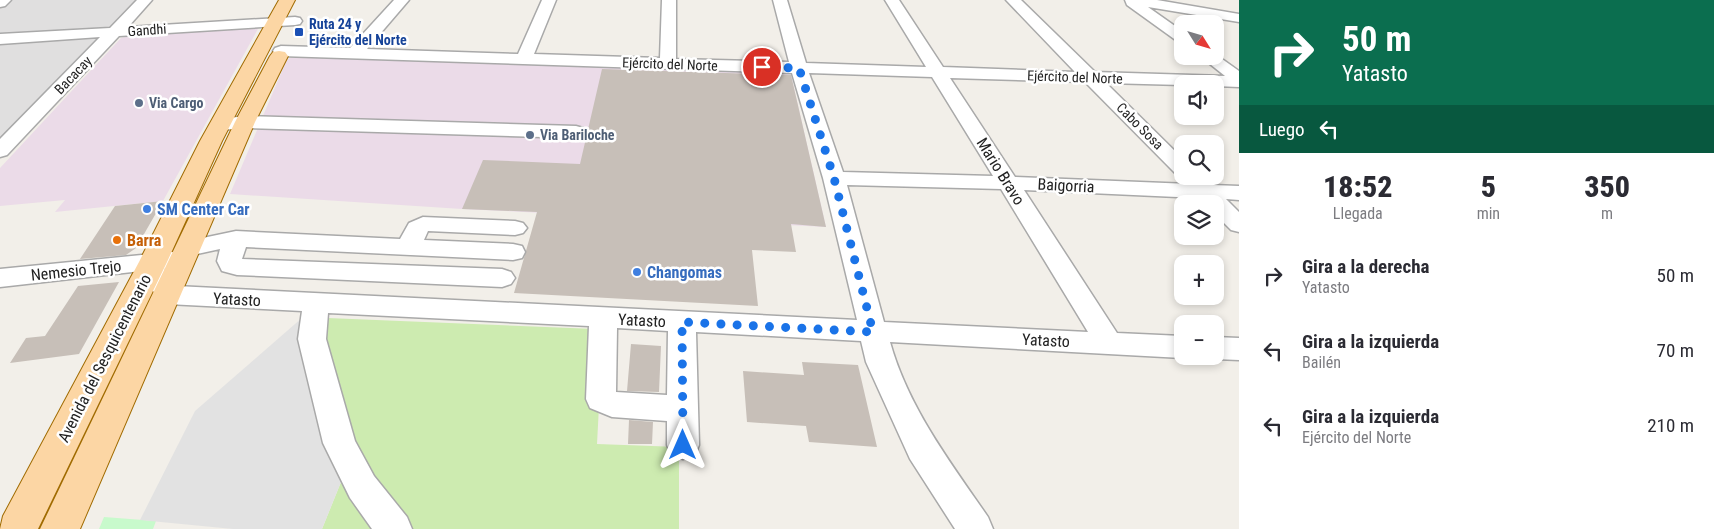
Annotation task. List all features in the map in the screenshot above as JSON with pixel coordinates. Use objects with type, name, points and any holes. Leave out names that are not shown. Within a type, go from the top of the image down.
[{"type":"main road","name":"Avenida del Sesquicentenario","points":[[60,529],[185,254],[233,123],[281,51],[290,12]]},
{"type":"main road","name":"Avenida del Sesquicentenario","points":[[17,529],[153,262],[233,123],[290,12]]},
{"type":"street","points":[[0,3],[4,0]]},
{"type":"street","name":"Bacacay","points":[[0,151],[145,0]]},
{"type":"street","points":[[355,54],[402,0]]},
{"type":"street","points":[[524,59],[549,0]]},
{"type":"street","points":[[668,64],[669,0]]},
{"type":"street","points":[[780,0],[799,68],[834,178],[881,362],[922,449],[975,529]]},
{"type":"street","name":"Mario Bravo","points":[[892,0],[1009,182],[1109,343]]},
{"type":"street","name":"Cabo Sosa","points":[[1013,0],[1174,160]]},
{"type":"street","points":[[1131,0],[1239,18]]},
{"type":"street","points":[[1131,0],[1174,32]]},
{"type":"street","name":"Gandhi","points":[[0,39],[114,32],[290,12]]},
{"type":"street","name":"Ejército del Norte","points":[[281,51],[1091,78],[1239,81]]},
{"type":"street","points":[[1219,65],[1239,81]]},
{"type":"street","points":[[233,123],[576,132]]},
{"type":"street","name":"Baigorria","points":[[834,178],[1174,184]]},
{"type":"street","points":[[1199,185],[1239,225]]},
{"type":"street","name":"Baigorria","points":[[1203,185],[1239,193]]},
{"type":"street","points":[[365,305],[382,272],[417,228],[423,224],[515,228]]},
{"type":"street","points":[[236,239],[229,261],[231,265],[237,267],[502,278]]},
{"type":"street","name":"Nemesio Trejo","points":[[0,278],[153,262],[236,239],[513,252]]},
{"type":"street","points":[[153,262],[167,296]]},
{"type":"street","name":"Yatasto","points":[[167,296],[1174,347]]},
{"type":"street","points":[[316,303],[312,339],[339,443],[362,487],[394,529]]},
{"type":"street","points":[[604,318],[601,399],[612,404],[683,409]]},
{"type":"street","points":[[682,322],[683,445]]},
{"type":"street","points":[[1224,348],[1239,349]]},
{"type":"shaded area","points":[[0,0],[145,0],[0,151]]},
{"type":"shaded area","name":"Via Cargo","points":[[259,27],[163,201],[55,212],[65,200],[0,206],[0,168],[121,38]]},
{"type":"shaded area","name":"Via Bariloche","points":[[294,57],[783,73],[791,75],[826,227],[462,209],[230,194],[287,59]]},
{"type":"shaded area","points":[[303,317],[343,477],[322,529],[233,529],[140,520],[195,411]]},
{"type":"green space","points":[[303,317],[595,329],[587,405],[599,406],[597,444],[679,447],[679,529],[322,529],[343,477]]},
{"type":"green space","points":[[104,517],[156,521],[153,529],[99,529]]},
{"type":"building","points":[[602,69],[791,75],[826,227],[791,224],[796,252],[752,250],[758,306],[514,293],[537,212],[462,209],[483,160],[580,164]]},
{"type":"building","points":[[163,201],[136,248],[126,255],[80,259],[115,206]]},
{"type":"building","points":[[119,282],[79,354],[10,363],[26,338],[45,336],[78,286]]},
{"type":"building","points":[[631,344],[661,346],[659,392],[627,391]]},
{"type":"building","points":[[802,362],[858,365],[877,447],[809,442],[806,426],[747,422],[743,371],[804,375]]},
{"type":"building","points":[[629,420],[653,422],[652,444],[628,444]]},
{"type":"place","name":"Ruta 24 y Ejército del Norte","points":[[299,32]]},
{"type":"place","name":"Via Cargo","points":[[139,103]]},
{"type":"place","name":"Via Bariloche","points":[[530,135]]},
{"type":"place","name":"SM Center Car","points":[[147,209]]},
{"type":"place","name":"Barra","points":[[117,240]]},
{"type":"place","name":"Changomas","points":[[637,272]]},
{"type":"route","points":[[683,445],[682,322],[873,332],[834,178],[799,68],[762,67]]}]
